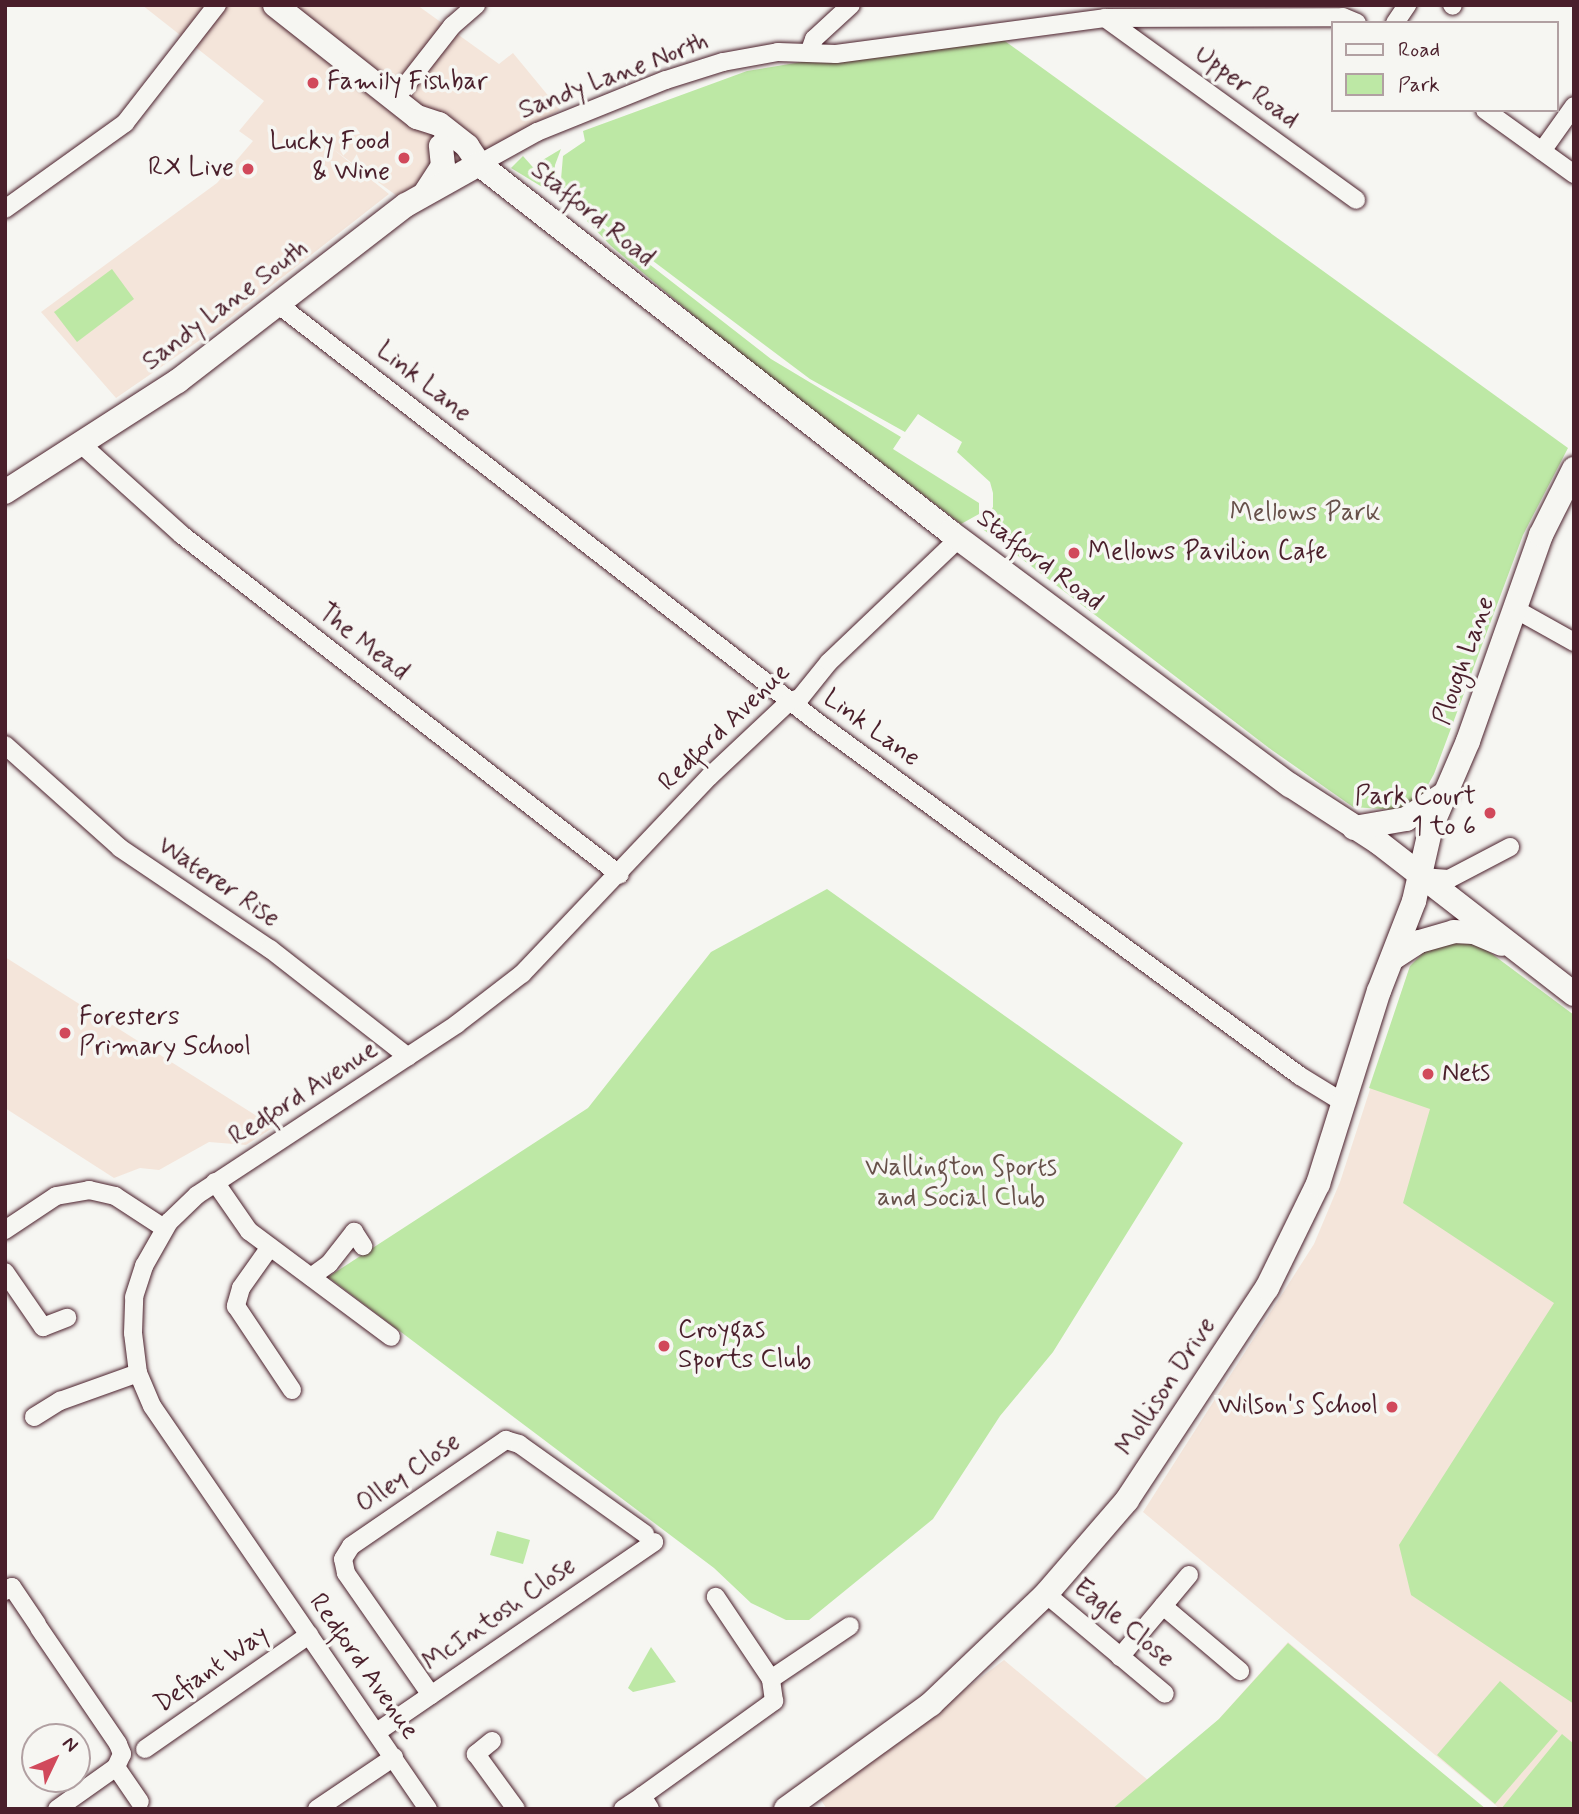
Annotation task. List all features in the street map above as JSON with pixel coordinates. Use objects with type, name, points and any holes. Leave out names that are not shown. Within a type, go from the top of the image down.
[{"type":"main road","name":"Stafford Road","points":[[275,5],[417,117],[447,131],[467,146],[479,164],[959,538],[1421,877],[1574,994]]},
{"type":"main road","name":"Stafford Road","points":[[417,117],[425,133],[441,146],[461,161],[479,164]]},
{"type":"main road","points":[[425,192],[443,166],[441,146]]},
{"type":"main road","name":"Sandy Lane South","points":[[5,492],[178,382],[425,192],[479,164]]},
{"type":"main road","name":"Plough Lane","points":[[1421,877],[1427,839],[1550,513],[1574,469]]},
{"type":"main road","points":[[1354,828],[1406,820],[1446,793]]},
{"type":"main road","name":"Mollison Drive","points":[[799,1805],[950,1688],[1046,1594],[1105,1528],[1267,1288],[1318,1184],[1391,959],[1421,877]]},
{"type":"street","points":[[5,209],[125,123],[217,5]]},
{"type":"street","points":[[395,99],[452,26],[476,5]]},
{"type":"street","points":[[809,53],[823,29],[851,5]]},
{"type":"street","points":[[1396,21],[1408,5]]},
{"type":"street","name":"Sandy Lane North","points":[[479,164],[566,119],[697,68],[790,51],[836,54],[1105,18],[1346,13]]},
{"type":"street","name":"Upper Road","points":[[1105,18],[1356,200]]},
{"type":"street","points":[[1542,152],[1574,106]]},
{"type":"street","points":[[1488,112],[1574,174]]},
{"type":"street","name":"Link Lane","points":[[279,304],[790,701],[1289,1068],[1343,1103]]},
{"type":"street","name":"The Mead","points":[[81,444],[182,535],[620,875]]},
{"type":"street","name":"Redford Avenue","points":[[428,1809],[152,1406],[138,1373],[134,1297],[144,1266],[164,1228],[215,1182],[408,1057],[502,991],[620,875],[709,778],[790,701],[800,698],[829,662],[959,538]]},
{"type":"street","points":[[1515,609],[1574,642]]},
{"type":"street","name":"Waterer Rise","points":[[5,745],[120,848],[279,956],[408,1057]]},
{"type":"street","points":[[1421,877],[1448,879],[1510,848]]},
{"type":"street","points":[[1391,959],[1419,941],[1452,931],[1483,935],[1517,951]]},
{"type":"street","points":[[215,1182],[243,1225],[391,1337]]},
{"type":"street","points":[[5,1230],[65,1193],[100,1190],[115,1196],[164,1228]]},
{"type":"street","points":[[311,1277],[329,1264],[354,1232],[363,1246]]},
{"type":"street","points":[[270,1247],[241,1289],[236,1306],[292,1390]]},
{"type":"street","points":[[5,1272],[43,1327],[68,1318]]},
{"type":"street","points":[[34,1417],[60,1401],[138,1373]]},
{"type":"street","name":"Olley Close","points":[[430,1695],[346,1573],[342,1559],[351,1546],[506,1440],[519,1444],[649,1538]]},
{"type":"street","name":"McIntosh Close","points":[[377,1732],[649,1538]]},
{"type":"street","points":[[1120,1657],[1189,1575]]},
{"type":"street","points":[[5,1591],[12,1587],[118,1744],[122,1754],[116,1767],[57,1809]]},
{"type":"street","name":"Eagle Close","points":[[1046,1594],[1165,1694]]},
{"type":"street","points":[[623,1809],[646,1802],[770,1706],[776,1694],[771,1679],[716,1597]]},
{"type":"street","points":[[1163,1606],[1240,1671]]},
{"type":"street","points":[[771,1679],[850,1626]]},
{"type":"street","name":"Defiant Way","points":[[145,1749],[309,1635]]},
{"type":"street","points":[[492,1741],[476,1754],[516,1809]]},
{"type":"street","points":[[317,1809],[394,1757]]},
{"type":"street","points":[[116,1767],[140,1802]]},
{"type":"shaded area","points":[[142,5],[417,5],[499,64],[513,53],[560,110],[397,196],[333,149],[389,194],[219,327],[116,398],[41,312],[217,183],[253,141],[239,131],[264,101]]},
{"type":"shaded area","name":"Foresters Primary School","points":[[5,957],[274,1127],[246,1145],[209,1142],[159,1170],[140,1168],[114,1178],[5,1108]]},
{"type":"shaded area","name":"Wilson's School","points":[[1410,966],[1574,1015],[1574,1809],[1500,1809],[1143,1512],[1314,1244],[1340,1182]]},
{"type":"shaded area","points":[[1288,1642],[1410,1746],[1342,1809],[827,1809],[820,1799],[1004,1660],[1149,1781],[1218,1720]]},
{"type":"green space","name":"Mellows Park","points":[[991,31],[1568,448],[1523,535],[1434,774],[1419,801],[1397,810],[1353,807],[1269,748],[980,527],[993,507],[993,493],[990,482],[957,452],[962,442],[918,414],[905,432],[810,379],[560,191],[563,156],[585,141],[583,131],[747,71]]},
{"type":"green space","points":[[561,149],[555,165],[554,183],[536,164]]},
{"type":"green space","points":[[523,156],[553,190],[552,193],[511,168]]},
{"type":"green space","points":[[590,218],[771,359],[901,437],[893,449],[979,503],[979,514],[961,524],[724,341],[611,246],[587,221]]},
{"type":"green space","points":[[112,269],[134,299],[77,342],[54,312]]},
{"type":"green space","name":"Wallington Sports and Social Club","points":[[827,889],[1183,1143],[1053,1352],[1000,1416],[933,1519],[809,1620],[786,1620],[751,1603],[714,1568],[328,1277],[588,1108],[711,952]]},
{"type":"green space","points":[[1456,938],[1480,945],[1574,1015],[1574,1704],[1411,1595],[1399,1545],[1554,1303],[1403,1203],[1430,1109],[1369,1088],[1410,966],[1427,949]]},
{"type":"green space","points":[[497,1531],[530,1540],[523,1564],[490,1555]]},
{"type":"green space","points":[[1288,1643],[1486,1809],[1112,1809],[1219,1719]]},
{"type":"green space","points":[[651,1647],[676,1682],[633,1692],[628,1688]]},
{"type":"green space","points":[[1500,1681],[1558,1731],[1495,1804],[1437,1755]]},
{"type":"green space","points":[[1562,1734],[1574,1744],[1574,1809],[1501,1809]]},
{"type":"place","name":"Family Fishbar","points":[[313,83]]},
{"type":"place","name":"Lucky Food & Wine","points":[[404,158]]},
{"type":"place","name":"RX Live","points":[[248,169]]},
{"type":"place","name":"Mellows Pavilion Cafe","points":[[1074,553]]},
{"type":"place","name":"Park Court 1 to 6","points":[[1490,813]]},
{"type":"place","name":"Foresters Primary School","points":[[65,1033]]},
{"type":"place","name":"Nets","points":[[1428,1074]]},
{"type":"place","name":"Croygas Sports Club","points":[[664,1346]]},
{"type":"place","name":"Wilson's School","points":[[1392,1407]]}]
